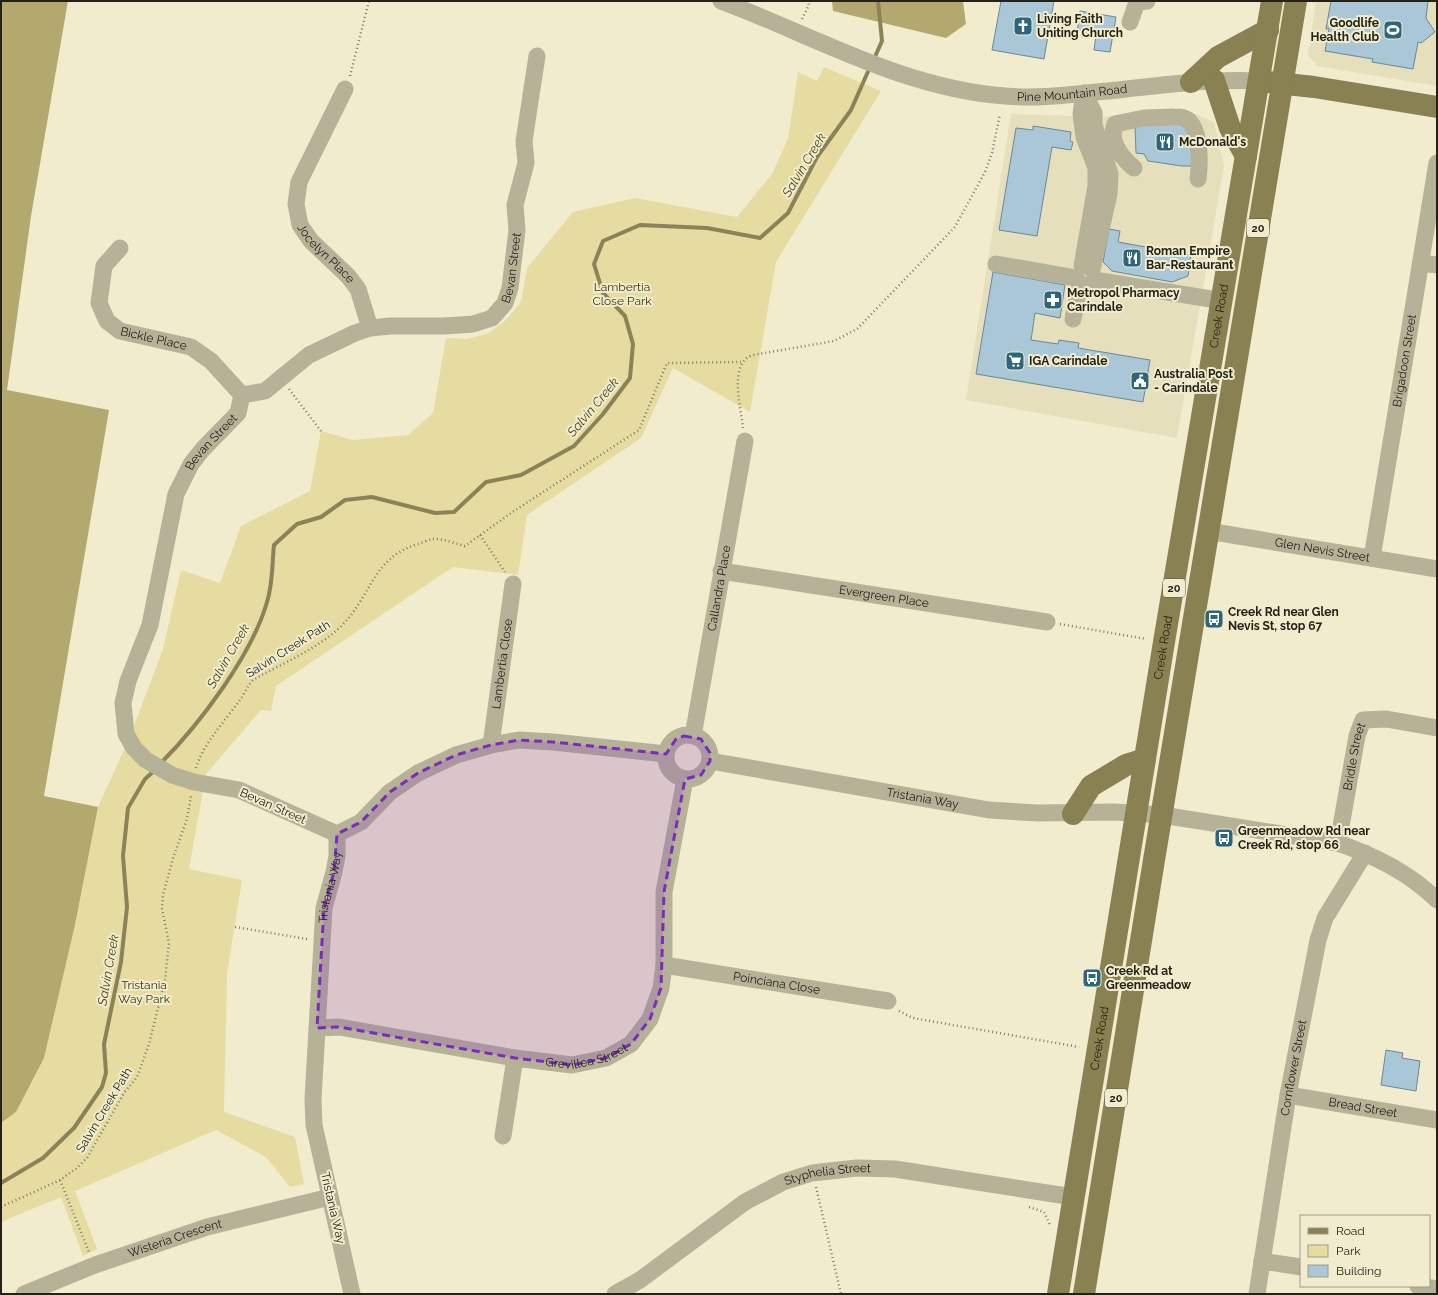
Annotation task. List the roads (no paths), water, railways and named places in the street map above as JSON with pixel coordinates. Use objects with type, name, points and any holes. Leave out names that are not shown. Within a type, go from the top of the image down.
[{"type":"main road","name":"Creek Road","points":[[1058,1294],[1145,759],[1272,1]]},
{"type":"main road","name":"Creek Road","points":[[1084,1294],[1296,1]]},
{"type":"main road","points":[[1191,82],[1218,57],[1268,30]]},
{"type":"main road","points":[[1214,80],[1224,106],[1230,128],[1246,156]]},
{"type":"main road","name":"Pine Mountain Road","points":[[1259,81],[1282,83],[1437,107]]},
{"type":"main road","points":[[1074,814],[1091,786],[1126,765],[1145,759]]},
{"type":"street","name":"Pine Mountain Road","points":[[721,1],[834,49],[911,78],[1005,96],[1042,97],[1214,80],[1259,81]]},
{"type":"street","points":[[1130,22],[1137,2],[1147,1]]},
{"type":"street","name":"Bevan Street","points":[[337,834],[239,790],[194,782],[172,775],[146,760],[134,748],[126,734],[123,703],[128,681],[150,625],[176,494],[191,464],[203,449],[238,413],[242,395],[265,391],[280,377],[309,355],[355,333],[370,328],[390,326],[444,326],[473,324],[492,318],[505,303],[510,288],[517,230],[515,205],[526,164],[524,141],[537,56]]},
{"type":"street","name":"Jocelyn Place","points":[[345,90],[300,182],[296,204],[300,225],[311,242],[348,276],[358,289],[370,328]]},
{"type":"street","points":[[1084,93],[1081,114],[1084,137],[1096,168],[1089,195],[1081,241],[1085,277],[1083,302],[1084,307],[1090,309]]},
{"type":"street","points":[[1074,318],[1109,194],[1110,174],[1094,125],[1094,113],[1084,93]]},
{"type":"street","points":[[1134,168],[1124,160],[1114,144],[1112,131],[1115,124],[1144,118],[1184,118],[1194,126],[1200,163],[1198,179]]},
{"type":"street","name":"Brigadoon Street","points":[[1372,558],[1429,264],[1437,163]]},
{"type":"street","name":"Bickle Place","points":[[120,248],[104,266],[99,303],[106,321],[120,331],[191,348],[211,362],[242,395]]},
{"type":"street","points":[[996,264],[1085,277],[1222,301]]},
{"type":"street","name":"Callandra Place","points":[[693,736],[745,441]]},
{"type":"street","name":"Glen Nevis Street","points":[[1208,531],[1437,568]]},
{"type":"street","name":"Evergreen Place","points":[[721,571],[1047,622]]},
{"type":"street","name":"Lambertia Close","points":[[491,745],[513,584]]},
{"type":"street","name":"Bridle Street","points":[[1338,843],[1357,736],[1363,720],[1386,719],[1437,728]]},
{"type":"street","points":[[684,736],[693,736],[701,739],[707,745],[710,753],[710,761],[707,769],[702,775],[694,779],[685,779],[677,776],[671,771],[667,763],[666,754],[676,739],[684,736]]},
{"type":"street","name":"Tristania Way","points":[[352,1294],[314,1125],[313,1099],[324,908],[334,872],[337,834],[361,822],[390,792],[418,773],[456,755],[491,745],[519,740],[554,742],[666,754]]},
{"type":"street","name":"Tristania Way","points":[[710,761],[989,810],[1038,813],[1074,814],[1107,812],[1162,815],[1338,843],[1365,853],[1406,874],[1437,900]]},
{"type":"street","name":"Grevillea Street","points":[[317,1028],[340,1027],[515,1058],[572,1065],[606,1058],[631,1044],[650,1018],[661,988],[664,965],[664,892],[685,779]]},
{"type":"street","name":"Cornflower Street","points":[[1257,1294],[1288,1095],[1314,958],[1325,918],[1365,853]]},
{"type":"street","name":"Poinciana Close","points":[[664,965],[888,1001]]},
{"type":"street","points":[[503,1136],[515,1058]]},
{"type":"street","name":"Bread Street","points":[[1288,1095],[1437,1120]]},
{"type":"street","name":"Styphelia Street","points":[[615,1294],[640,1280],[745,1202],[784,1182],[814,1181],[857,1168],[895,1169],[1074,1197]]},
{"type":"street","name":"Wisteria Crescent","points":[[24,1294],[95,1265],[207,1227],[330,1197]]},
{"type":"street","points":[[1262,1261],[1300,1267]]},
{"type":"street","points":[[1424,1287],[1437,1289]]},
{"type":"waterway","name":"Salvin Creek","points":[[874,59],[882,41],[878,1]]},
{"type":"waterway","name":"Salvin Creek","points":[[160,764],[207,710],[237,666],[260,623],[269,595],[274,545],[297,524],[321,517],[345,500],[372,497],[435,513],[454,512],[486,482],[521,475],[574,446],[603,414],[630,378],[633,344],[625,316],[603,293],[594,264],[603,241],[640,225],[707,228],[760,238],[788,213],[817,157],[851,110],[870,67]]},
{"type":"waterway","name":"Salvin Creek","points":[[1,1183],[43,1158],[74,1128],[102,1087],[106,1073],[104,1044],[121,962],[127,907],[123,856],[128,808],[145,779],[154,771]]},
{"type":"place","name":"Living Faith Uniting Church","points":[[1023,26]]},
{"type":"place","name":"Goodlife Health Club","points":[[1393,30]]},
{"type":"place","name":"McDonald's","points":[[1165,142]]},
{"type":"place","name":"Roman Empire Bar-Restaurant","points":[[1132,258]]},
{"type":"place","name":"Metropol Pharmacy Carindale","points":[[1053,300]]},
{"type":"place","name":"IGA Carindale","points":[[1015,361]]},
{"type":"place","name":"Australia Post - Carindale","points":[[1140,381]]},
{"type":"place","name":"Creek Rd near Glen Nevis St, stop 67","points":[[1214,619]]},
{"type":"place","name":"Greenmeadow Rd near Creek Rd, stop 66","points":[[1224,838]]},
{"type":"place","name":"Creek Rd at Greenmeadow","points":[[1092,978]]},
{"type":"park label","name":"Lambertia Close Park","points":[[622,294]]},
{"type":"park label","name":"Tristania Way Park","points":[[144,992]]}]
